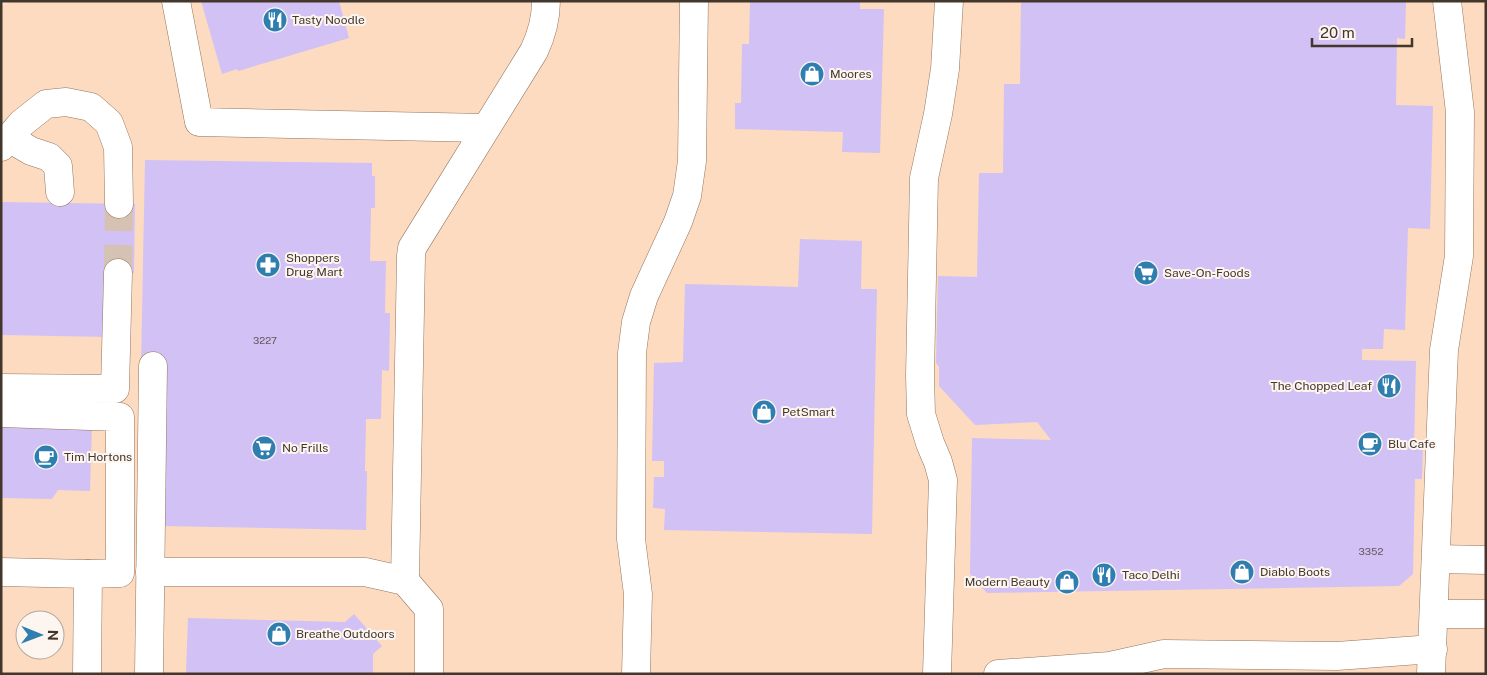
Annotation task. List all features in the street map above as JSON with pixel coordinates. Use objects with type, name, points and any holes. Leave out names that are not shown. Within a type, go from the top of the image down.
[{"type":"lane","points":[[176,1],[198,122],[486,128]]},
{"type":"lane","points":[[405,581],[412,248],[531,56],[545,22],[546,1]]},
{"type":"lane","points":[[636,674],[638,594],[631,539],[632,353],[636,322],[644,296],[678,222],[687,196],[692,161],[694,1]]},
{"type":"lane","points":[[938,674],[942,480],[938,462],[921,414],[920,376],[924,178],[938,114],[945,69],[948,1]]},
{"type":"lane","points":[[998,674],[1110,666],[1164,654],[1338,656],[1432,661],[1444,350],[1458,256],[1460,112],[1447,1]]},
{"type":"lane","points":[[60,192],[58,166],[49,157],[5,143],[22,123],[46,104],[66,102],[91,107],[109,123],[118,147],[119,204]]},
{"type":"lane","points":[[1,388],[115,389],[118,273]]},
{"type":"lane","points":[[149,674],[153,366]]},
{"type":"lane","points":[[1,413],[120,417],[120,573],[1,572]]},
{"type":"lane","points":[[1436,559],[1486,560]]},
{"type":"lane","points":[[150,572],[364,572],[405,581],[429,609],[429,674]]},
{"type":"lane","points":[[86,674],[88,574]]},
{"type":"lane","points":[[1434,614],[1486,614]]},
{"type":"shaded area","points":[[14,1],[1486,1],[1486,674],[1,674],[1,6]]},
{"type":"building","name":"Tasty Noodle","points":[[201,1],[339,1],[349,38],[222,74]]},
{"type":"building","name":"Moores","points":[[750,1],[860,1],[860,9],[884,9],[880,153],[842,152],[843,132],[735,129],[735,103],[741,103],[742,44],[749,44]]},
{"type":"building","points":[[1021,1],[1406,1],[1405,39],[1397,38],[1396,105],[1433,106],[1430,229],[1408,228],[1405,330],[1384,329],[1383,349],[1362,349],[1362,360],[1416,361],[1414,447],[1423,447],[1422,479],[1415,479],[1413,574],[1399,586],[987,593],[970,574],[972,438],[1051,440],[1037,422],[975,425],[939,386],[939,367],[936,363],[938,276],[977,277],[979,173],[1003,173],[1004,84],[1020,84]]},
{"type":"building","points":[[145,160],[372,163],[372,176],[375,176],[375,208],[371,208],[370,261],[386,261],[385,313],[390,313],[389,371],[382,370],[381,419],[366,419],[366,530],[162,526],[141,366]]},
{"type":"building","points":[[1,202],[135,204],[134,273],[118,273],[109,337],[1,335]]},
{"type":"building","name":"PetSmart","points":[[800,239],[862,241],[861,289],[877,289],[872,534],[664,530],[665,509],[653,508],[654,477],[664,477],[664,461],[652,461],[654,363],[683,362],[685,284],[798,287]]},
{"type":"building","name":"Tim Hortons","points":[[1,421],[92,423],[90,491],[58,490],[52,499],[1,498]]},
{"type":"building","name":"Breathe Outdoors","points":[[354,614],[382,646],[373,654],[373,674],[186,674],[188,618],[345,622]]},
{"type":"tunnel","points":[[118,273],[119,204]]},
{"type":"place","name":"Tasty Noodle","points":[[275,20]]},
{"type":"place","name":"Moores","points":[[812,74]]},
{"type":"place","name":"Shoppers Drug Mart","points":[[268,265]]},
{"type":"place","name":"Save-On-Foods","points":[[1146,273]]},
{"type":"place","name":"The Chopped Leaf","points":[[1389,386]]},
{"type":"place","name":"PetSmart","points":[[764,412]]},
{"type":"place","name":"Blu Cafe","points":[[1370,444]]},
{"type":"place","name":"No Frills","points":[[264,448]]},
{"type":"place","name":"Tim Hortons","points":[[46,457]]},
{"type":"place","name":"Diablo Boots","points":[[1242,572]]},
{"type":"place","name":"Taco Delhi","points":[[1104,575]]},
{"type":"place","name":"Modern Beauty","points":[[1067,582]]},
{"type":"place","name":"Breathe Outdoors","points":[[279,634]]}]
